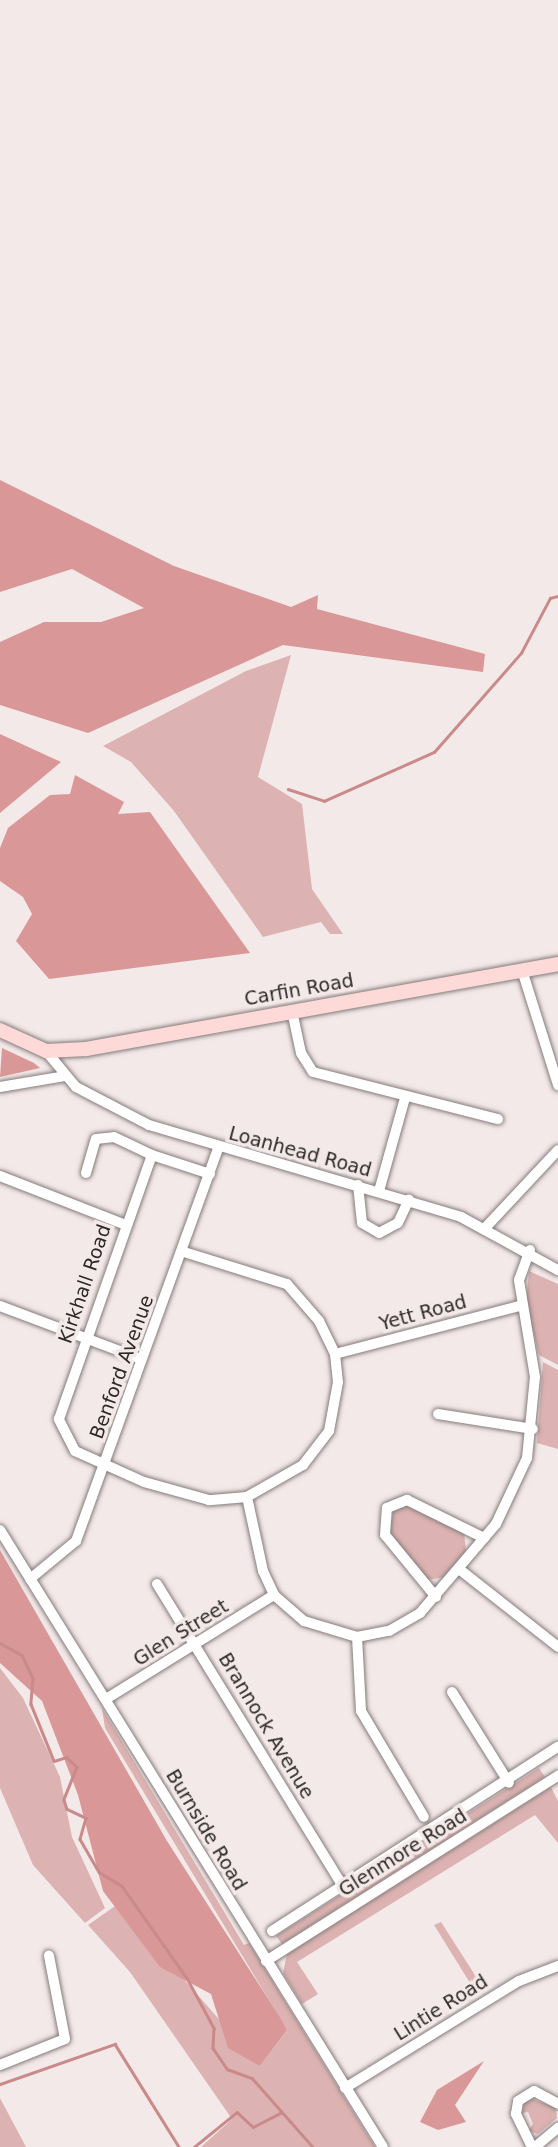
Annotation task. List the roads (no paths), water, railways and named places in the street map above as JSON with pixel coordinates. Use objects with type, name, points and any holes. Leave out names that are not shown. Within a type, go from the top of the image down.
[{"type":"main road","name":"Carfin Road","points":[[46,1051],[558,964]]},
{"type":"main road","points":[[0,1030],[46,1051]]},
{"type":"street","points":[[522,970],[558,1085]]},
{"type":"street","points":[[292,1011],[301,1054],[313,1072],[405,1098],[498,1119]]},
{"type":"street","name":"Loanhead Road","points":[[46,1051],[66,1076],[149,1125],[218,1148],[409,1199],[485,1227],[530,1250],[558,1270]]},
{"type":"street","points":[[0,1087],[66,1076]]},
{"type":"street","points":[[379,1191],[405,1098]]},
{"type":"street","points":[[86,1173],[96,1139],[114,1137],[152,1155],[210,1174]]},
{"type":"street","name":"Benford Avenue","points":[[30,1579],[76,1541],[141,1359],[184,1252],[218,1148]]},
{"type":"street","points":[[485,1227],[558,1150]]},
{"type":"street","name":"Kirkhall Road","points":[[105,1465],[66,1443],[59,1419],[123,1224],[152,1155]]},
{"type":"street","points":[[0,1176],[123,1224]]},
{"type":"street","points":[[358,1185],[362,1223],[379,1233],[398,1223],[409,1199]]},
{"type":"street","points":[[247,1497],[274,1595],[304,1621],[356,1637],[389,1631],[436,1597],[484,1538],[516,1489],[533,1429],[535,1377],[519,1306],[530,1250]]},
{"type":"street","points":[[105,1465],[209,1500],[247,1497],[303,1465],[328,1431],[338,1382],[335,1354],[319,1321],[287,1284],[184,1252]]},
{"type":"street","points":[[0,1306],[86,1336],[141,1359]]},
{"type":"street","name":"Yett Road","points":[[335,1354],[519,1306]]},
{"type":"street","points":[[438,1414],[533,1429]]},
{"type":"street","points":[[436,1597],[385,1535],[387,1508],[407,1500],[484,1538]]},
{"type":"street","name":"Burnside Road","points":[[0,1531],[383,2147]]},
{"type":"street","points":[[459,1569],[558,1647]]},
{"type":"street","name":"Brannock Avenue","points":[[157,1584],[344,1888]]},
{"type":"street","name":"Glen Street","points":[[106,1699],[274,1595]]},
{"type":"street","points":[[356,1637],[361,1711],[424,1817]]},
{"type":"street","points":[[452,1692],[509,1783]]},
{"type":"street","points":[[272,1931],[509,1783],[558,1747]]},
{"type":"street","name":"Glenmore Road","points":[[266,1961],[558,1776]]},
{"type":"street","points":[[0,2065],[65,2039],[49,1956]]},
{"type":"street","name":"Lintie Road","points":[[345,2088],[519,1981],[558,1966]]},
{"type":"street","points":[[558,2104],[534,2091],[518,2101],[516,2113],[533,2147],[558,2128]]},
{"type":"waterway","points":[[288,789],[324,801],[434,752],[521,653],[550,598],[558,596]]},
{"type":"waterway","points":[[0,1643],[22,1655],[33,1679],[31,1704],[54,1761],[66,1757],[77,1767],[64,1800],[67,1809],[86,1818],[80,1839],[99,1872],[122,1886],[187,1978],[214,2028],[213,2048],[227,2069],[252,2078],[313,2147]]},
{"type":"waterway","points":[[0,2084],[115,2044],[179,2147]]},
{"type":"waterway","points":[[194,2147],[237,2112],[253,2127],[281,2113]]}]
